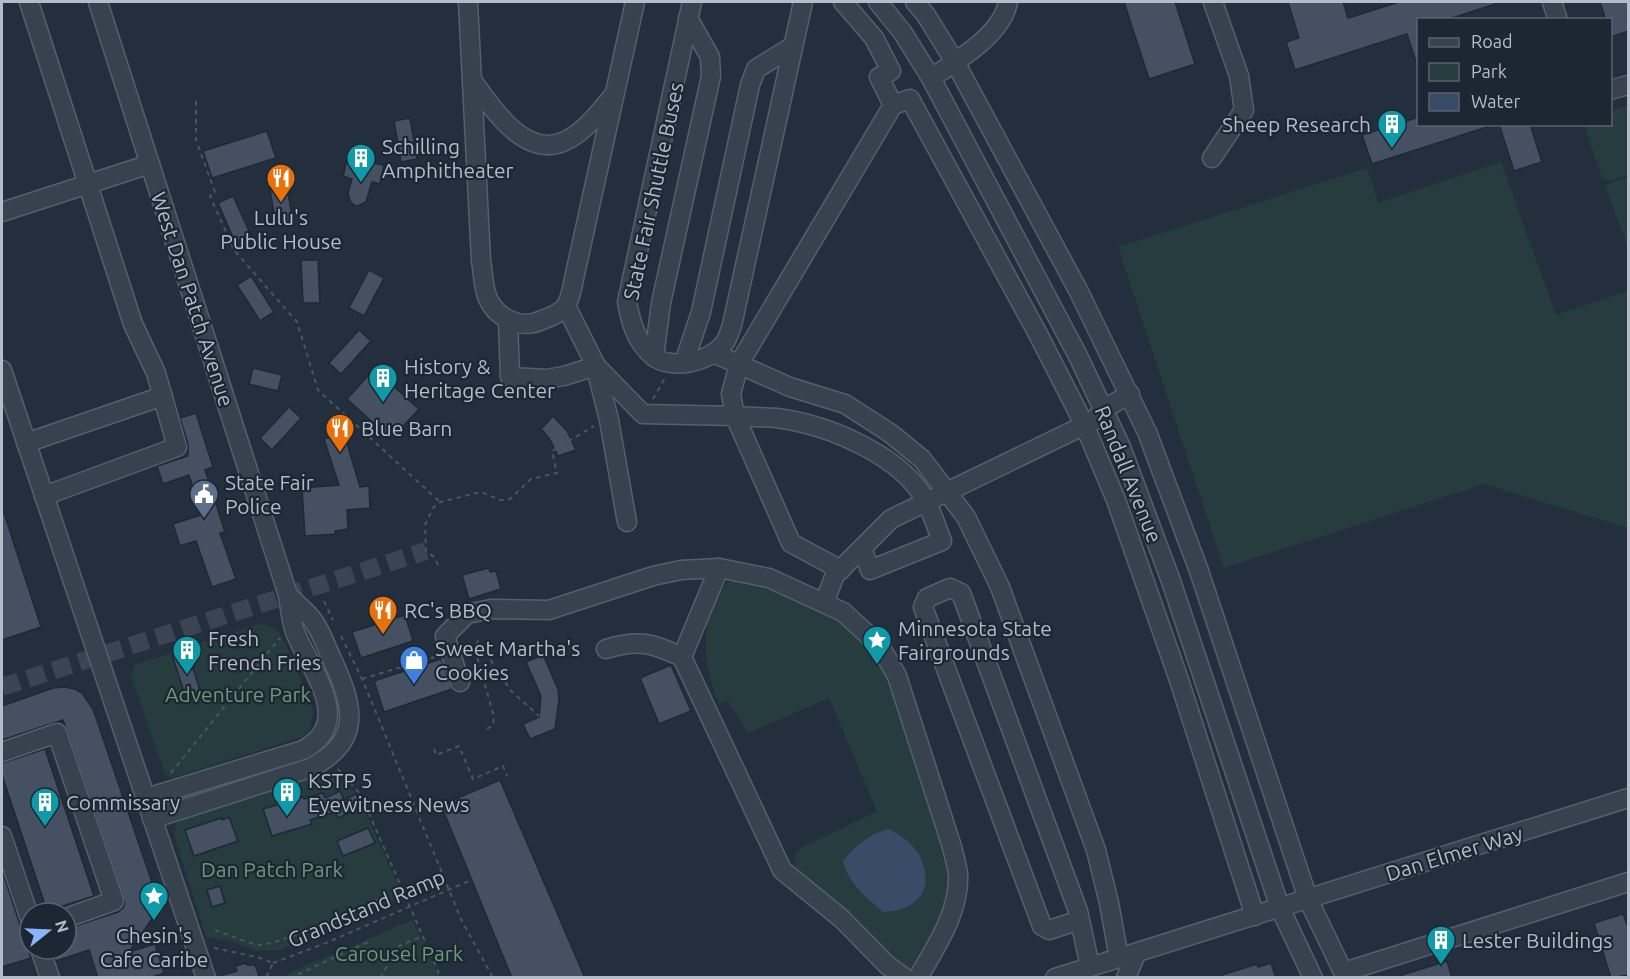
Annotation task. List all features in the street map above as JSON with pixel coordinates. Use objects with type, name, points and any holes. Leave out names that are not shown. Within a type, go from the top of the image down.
[{"type":"street","points":[[29,2],[133,324],[156,373],[177,447],[45,496]]},
{"type":"street","name":"West Dan Patch Avenue","points":[[98,2],[288,596],[295,630],[327,702],[328,722],[320,739],[303,750],[146,798]]},
{"type":"street","points":[[468,2],[481,261],[486,294],[494,307],[508,321],[524,324],[537,323],[566,306],[635,2]]},
{"type":"street","points":[[678,364],[695,361],[712,353],[725,343],[732,325],[803,2]]},
{"type":"street","points":[[843,2],[874,38],[891,71]]},
{"type":"street","name":"Randall Avenue","points":[[878,2],[903,33],[932,81],[1051,303],[1104,409],[1160,549],[1280,908],[1312,978]]},
{"type":"street","name":"Randall Avenue","points":[[915,2],[926,15],[955,62],[1078,290],[1147,432],[1199,571],[1308,899],[1345,975]]},
{"type":"street","points":[[841,570],[791,543],[735,416],[731,393],[739,364],[893,105],[922,93],[932,81],[987,37],[1000,23],[1008,2]]},
{"type":"street","points":[[1212,158],[1244,110],[1239,76],[1213,2]]},
{"type":"street","points":[[1552,2],[1557,18]]},
{"type":"street","name":"State Fair Shuttle Buses","points":[[678,364],[654,357],[643,344],[631,326],[627,302],[690,10]]},
{"type":"street","name":"State Fair Shuttle Buses","points":[[654,357],[661,303],[711,76],[710,57],[690,10]]},
{"type":"street","points":[[678,364],[700,312],[750,85],[756,69],[793,46]]},
{"type":"street","points":[[893,105],[879,77],[917,56]]},
{"type":"street","points":[[472,80],[502,119],[526,139],[538,145],[565,141],[579,132],[615,93]]},
{"type":"street","points":[[1612,90],[1629,86]]},
{"type":"street","points":[[910,99],[1038,334],[1084,424],[1142,570],[1255,916]]},
{"type":"street","points":[[2,212],[150,164]]},
{"type":"street","points":[[566,306],[596,366],[609,420],[627,522]]},
{"type":"street","points":[[508,321],[510,377],[546,379],[596,366]]},
{"type":"street","points":[[712,353],[790,387],[845,404],[890,433],[922,459],[966,517],[986,555],[1014,622],[1096,850],[1127,956],[1126,978]]},
{"type":"street","points":[[596,366],[643,414],[778,418],[835,432],[888,460],[911,481],[927,502],[942,542],[870,570],[862,548]]},
{"type":"street","points":[[2,370],[206,978]]},
{"type":"street","points":[[824,603],[835,575],[891,519],[1093,421],[1104,409],[1130,394]]},
{"type":"street","points":[[26,443],[163,396]]},
{"type":"street","points":[[682,657],[719,568]]},
{"type":"street","points":[[460,682],[445,636],[467,614],[491,609],[549,610],[653,576],[681,570],[719,568],[769,578],[843,612],[884,654],[897,676],[952,847],[958,874],[949,920],[918,978]]},
{"type":"street","points":[[1080,920],[1049,930],[1042,926],[923,608],[927,598],[950,588],[961,593],[1080,920],[1090,967]]},
{"type":"street","name":"West Dan Patch Avenue","points":[[288,596],[314,621],[344,684],[350,708],[347,731],[337,749],[328,758]]},
{"type":"street","points":[[606,649],[627,643],[642,642],[682,657],[782,870],[842,920],[887,965],[905,978]]},
{"type":"street","points":[[2,752],[57,733],[114,901],[78,914]]},
{"type":"street","points":[[152,819],[310,768],[328,758]]},
{"type":"street","name":"Dan Elmer Way","points":[[1055,978],[1629,798]]},
{"type":"street","points":[[2,836],[24,901]]},
{"type":"street","points":[[1345,975],[1629,882]]},
{"type":"street","points":[[44,961],[50,978]]},
{"type":"path","points":[[196,101],[196,140],[215,192],[210,196],[234,250],[297,322],[318,390],[440,502]]},
{"type":"path","points":[[635,408],[652,401],[678,364]]},
{"type":"path","points":[[438,565],[435,558],[426,551],[424,540],[425,525],[433,508],[440,502],[481,492],[500,500],[510,499],[531,479],[557,473],[552,451],[609,420]]},
{"type":"path","points":[[324,601],[333,620]]},
{"type":"path","points":[[338,630],[362,679],[460,919],[493,978]]},
{"type":"path","points":[[165,780],[282,635]]},
{"type":"path","points":[[487,729],[493,725],[494,717],[475,649],[478,640],[511,691],[539,716]]},
{"type":"path","points":[[362,679],[450,652]]},
{"type":"path","points":[[434,749],[436,755],[459,746],[473,779],[503,766],[507,776]]},
{"type":"path","points":[[328,758],[361,795],[441,978]]},
{"type":"path","name":"Grandstand Ramp","points":[[273,963],[326,943],[471,880]]},
{"type":"path","points":[[215,930],[259,945],[272,943],[302,933],[402,889]]},
{"type":"path","points":[[380,978],[399,946],[423,936]]},
{"type":"path","points":[[192,938],[216,949],[257,957],[273,963],[266,978]]},
{"type":"path","points":[[290,978],[370,941]]},
{"type":"green space","points":[[1628,105],[1628,175],[1610,181],[1602,178],[1585,126],[1612,126],[1612,111]]},
{"type":"green space","points":[[1501,162],[1556,315],[1628,291],[1628,528],[1484,484],[1224,568],[1118,247],[1367,168],[1378,203]]},
{"type":"green space","points":[[1628,177],[1628,248],[1605,185]]},
{"type":"green space","points":[[733,580],[755,581],[819,609],[855,634],[876,659],[890,682],[950,867],[948,896],[941,920],[914,968],[910,969],[893,961],[810,884],[796,866],[795,856],[801,848],[877,811],[829,698],[748,733],[728,701],[719,704],[708,667],[707,629],[709,616],[718,593]]},
{"type":"green space","name":"Adventure Park","points":[[259,624],[267,625],[280,633],[312,703],[313,716],[308,735],[172,778],[165,774],[131,676],[134,665]]},
{"type":"green space","name":"Dan Patch Park","points":[[326,769],[357,794],[403,896],[280,950],[257,951],[230,941],[206,937],[174,835],[176,824],[184,816]]},
{"type":"green space","name":"Carousel Park","points":[[412,920],[440,977],[286,977],[291,972]]},
{"type":"water","points":[[889,829],[907,841],[917,852],[926,879],[920,897],[913,903],[895,911],[883,912],[849,877],[843,861],[863,841]]},
{"type":"building","points":[[1124,2],[1175,2],[1195,64],[1149,79]]},
{"type":"building","points":[[1288,2],[1343,2],[1348,18],[1399,2],[1494,2],[1495,4],[1452,18],[1417,18],[1416,62],[1407,34],[1295,70],[1286,42],[1299,38]]},
{"type":"building","points":[[1600,2],[1629,2],[1629,31],[1612,37],[1612,18],[1605,18]]},
{"type":"building","points":[[410,118],[417,159],[401,162],[394,121]]},
{"type":"building","name":"Sheep Research","points":[[1417,118],[1417,126],[1487,126],[1372,164],[1362,135]]},
{"type":"building","points":[[1500,126],[1531,126],[1542,162],[1514,171]]},
{"type":"building","points":[[267,131],[276,158],[212,178],[203,151]]},
{"type":"building","name":"Schilling Amphitheater","points":[[347,159],[384,165],[380,184],[372,182],[366,202],[360,205],[355,206],[350,201],[348,193],[352,179],[343,176]]},
{"type":"building","name":"Lulu's Public House","points":[[286,180],[293,223],[276,226],[269,183]]},
{"type":"building","points":[[233,196],[251,235],[235,242],[218,203]]},
{"type":"building","points":[[301,260],[318,260],[320,303],[303,303]]},
{"type":"building","points":[[369,270],[384,278],[364,316],[349,308]]},
{"type":"building","points":[[251,276],[274,312],[260,321],[237,285]]},
{"type":"building","points":[[359,330],[371,341],[341,374],[329,363]]},
{"type":"building","points":[[253,368],[282,375],[278,391],[249,384]]},
{"type":"building","name":"History & Heritage Center","points":[[374,369],[419,409],[391,439],[347,399]]},
{"type":"building","points":[[289,407],[301,418],[272,450],[260,438]]},
{"type":"building","points":[[196,413],[213,467],[205,470],[225,532],[220,533],[236,579],[212,587],[196,541],[180,546],[173,524],[201,515],[189,475],[163,484],[157,466],[188,456],[188,444],[180,418]]},
{"type":"building","points":[[553,416],[567,431],[576,450],[558,456],[549,438],[541,429]]},
{"type":"building","points":[[344,433],[360,487],[369,486],[370,508],[347,510],[348,529],[335,531],[336,534],[305,536],[302,488],[339,485],[324,439]]},
{"type":"building","points":[[2,513],[4,513],[41,627],[2,640]]},
{"type":"building","points":[[489,568],[490,572],[496,571],[501,589],[469,599],[462,575]]},
{"type":"building","name":"RC's BBQ","points":[[405,615],[413,641],[361,658],[352,632]]},
{"type":"building","name":"Fresh French Fries","points":[[187,650],[202,696],[187,701],[172,655]]},
{"type":"building","points":[[543,655],[558,689],[555,729],[530,739],[523,724],[539,717],[541,696],[526,662]]},
{"type":"building","name":"Sweet Martha's Cookies","points":[[441,659],[452,689],[384,712],[374,681]]},
{"type":"building","points":[[671,665],[691,711],[659,724],[640,678]]},
{"type":"building","points":[[53,688],[75,689],[82,693],[93,709],[156,894],[156,913],[129,952],[155,944],[164,973],[149,978],[98,978],[89,950],[78,954],[78,925],[118,912],[125,903],[63,720],[2,740],[2,706]]},
{"type":"building","name":"Commissary","points":[[45,749],[94,896],[78,901],[44,901],[2,775],[2,763]]},
{"type":"building","points":[[500,780],[585,978],[512,978],[441,805]]},
{"type":"building","points":[[340,791],[344,800],[356,794],[362,807],[338,818],[335,812],[310,820],[312,824],[272,836],[263,809],[323,793],[325,798]]},
{"type":"building","points":[[229,817],[238,841],[194,856],[185,830]]},
{"type":"building","points":[[368,828],[375,843],[343,856],[337,841]]},
{"type":"building","points":[[2,870],[18,919],[18,961],[21,961],[2,967]]},
{"type":"building","points":[[220,886],[225,903],[212,907],[207,890]]},
{"type":"building","points":[[1623,914],[1629,930],[1629,975],[1611,978],[1594,923]]},
{"type":"building","name":"Lester Buildings","points":[[1447,961],[1452,978],[1403,978],[1402,975]]},
{"type":"building","points":[[246,963],[255,965],[259,975],[256,978],[223,978],[223,975],[237,971],[235,966]]},
{"type":"building","points":[[1271,963],[1276,978],[1222,978],[1222,975],[1257,964],[1258,967]]},
{"type":"tunnel","points":[[2,687],[426,551]]},
{"type":"place","name":"Sheep Research","points":[[1392,150]]},
{"type":"place","name":"Schilling Amphitheater","points":[[361,184]]},
{"type":"place","name":"Lulu's Public House","points":[[281,204]]},
{"type":"place","name":"History & Heritage Center","points":[[383,404]]},
{"type":"place","name":"Blue Barn","points":[[340,454]]},
{"type":"place","name":"State Fair Police","points":[[204,520]]},
{"type":"place","name":"RC's BBQ","points":[[383,636]]},
{"type":"place","name":"Minnesota State Fairgrounds","points":[[877,666]]},
{"type":"place","name":"Fresh French Fries","points":[[187,676]]},
{"type":"place","name":"Sweet Martha's Cookies","points":[[414,686]]},
{"type":"place","name":"KSTP 5 Eyewitness News","points":[[287,818]]},
{"type":"place","name":"Commissary","points":[[45,828]]},
{"type":"place","name":"Chesin's Cafe Caribe","points":[[154,922]]},
{"type":"place","name":"Lester Buildings","points":[[1441,966]]}]
